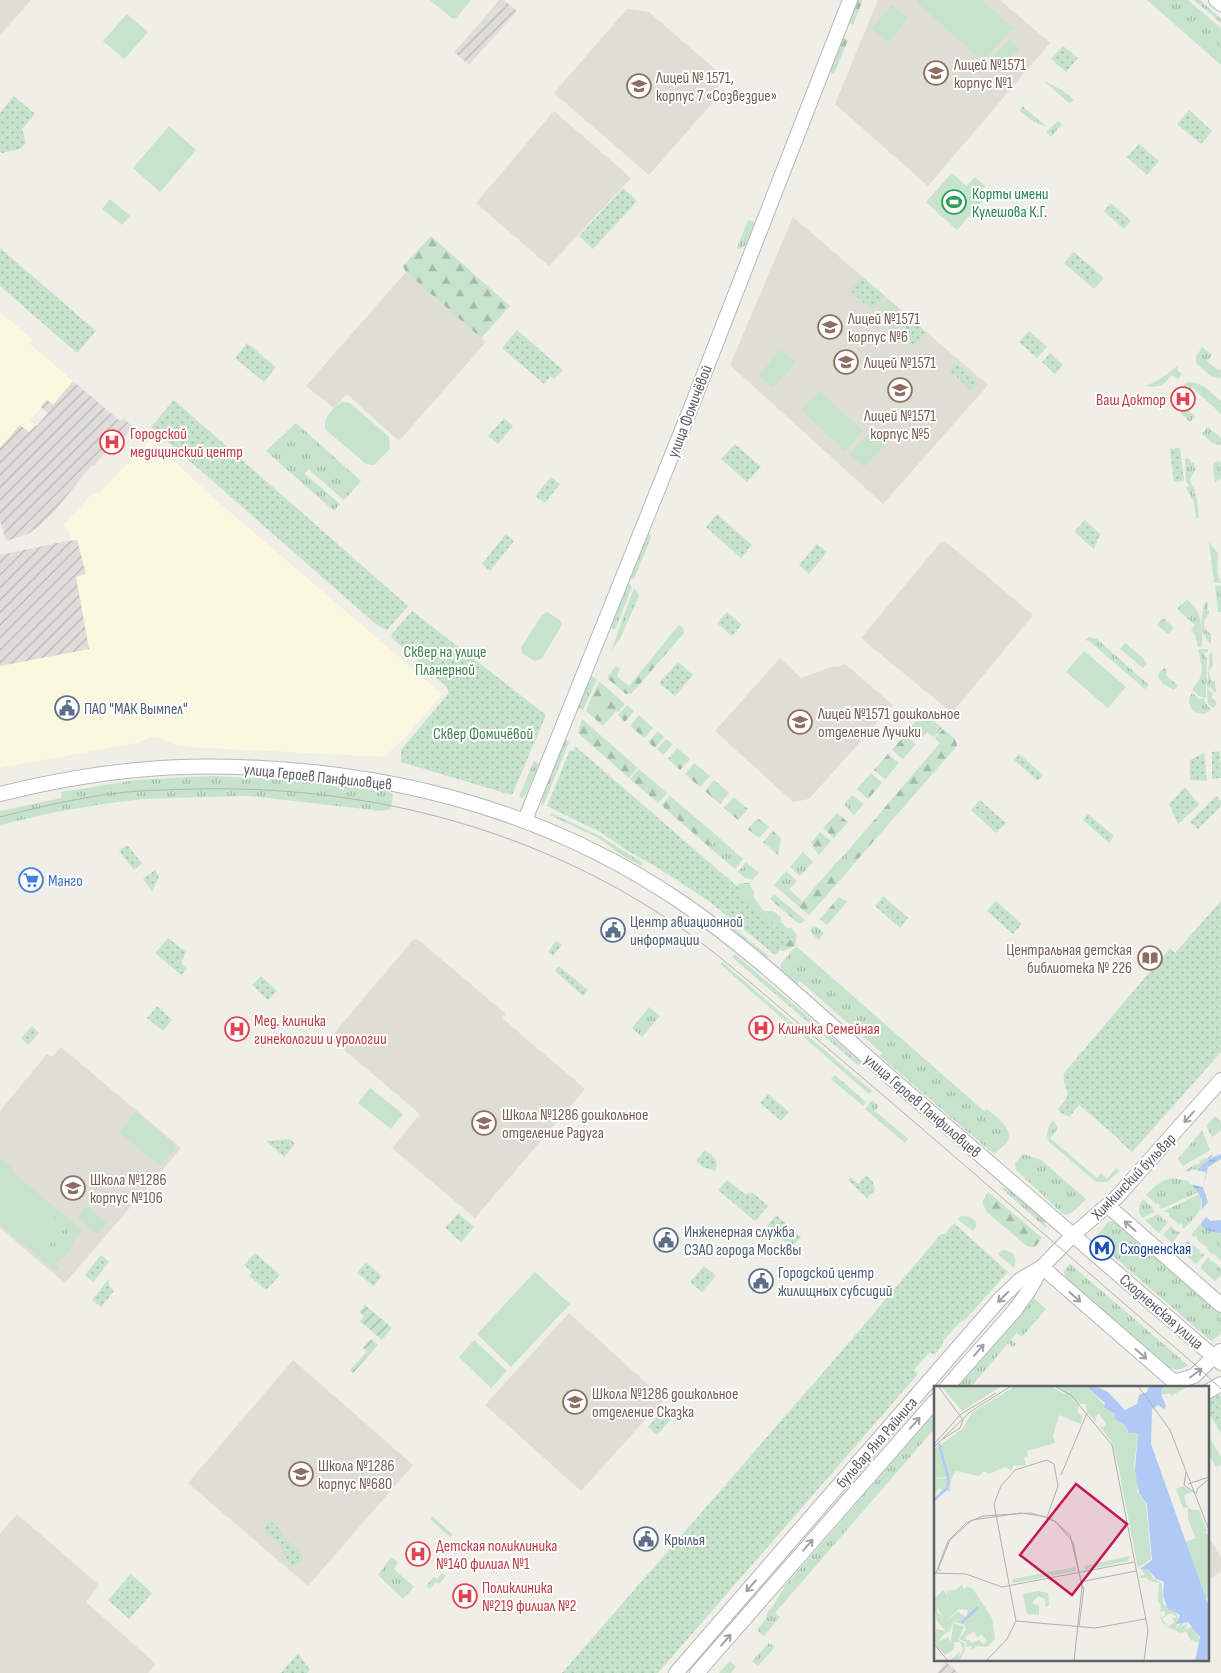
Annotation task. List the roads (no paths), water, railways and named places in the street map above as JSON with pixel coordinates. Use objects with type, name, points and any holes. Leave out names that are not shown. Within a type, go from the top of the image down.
[{"type":"main road","name":"улица Фомичёвой","points":[[525,820],[692,405],[850,0]]},
{"type":"main road","points":[[1216,0],[1221,4]]},
{"type":"main road","name":"улица Героев Панфиловцев","points":[[0,794],[58,781],[147,769],[213,766],[321,772],[408,786],[525,820],[609,859],[649,881],[720,930],[775,975],[996,1168]]},
{"type":"main road","name":"Химкинский бульвар","points":[[1042,1267],[1073,1234],[1108,1206],[1221,1080]]},
{"type":"main road","name":"Сходненская улица","points":[[996,1168],[1219,1357],[1194,1376],[1177,1385],[1042,1267]]},
{"type":"main road","points":[[1108,1206],[1221,1305]]},
{"type":"main road","points":[[948,1386],[1014,1310],[1030,1289],[1042,1267]]},
{"type":"main road","name":"бульвар Яна Райниса","points":[[676,1673],[1000,1299],[1020,1280],[1042,1267]]},
{"type":"main road","points":[[1208,1391],[1221,1384]]},
{"type":"main road","name":"бульвар Яна Райниса","points":[[697,1673],[934,1402]]},
{"type":"water","points":[[1221,1154],[1221,1159],[1208,1167],[1203,1187],[1208,1202],[1207,1218],[1211,1221],[1221,1220],[1221,1233],[1206,1229],[1202,1225],[1202,1199],[1192,1184],[1198,1169]]},
{"type":"tram line","points":[[0,817],[96,796],[152,790],[256,790],[317,794],[377,803],[436,816],[495,834],[551,856],[607,883],[660,914],[688,933],[753,984],[1221,1389]]},
{"type":"place","name":"Лицей №1571 корпус №1","points":[[936,73]]},
{"type":"place","name":"Лицей № 1571, корпус 7 «Созвездие»","points":[[639,86]]},
{"type":"place","name":"Корты имени Кулешова К.Г.","points":[[954,202]]},
{"type":"place","name":"Лицей №1571 корпус №6","points":[[830,327]]},
{"type":"place","name":"Лицей №1571","points":[[846,362]]},
{"type":"place","name":"Лицей №1571 корпус №5","points":[[900,390]]},
{"type":"place","name":"Ваш Доктор","points":[[1183,399]]},
{"type":"place","name":"Городской медицинский центр","points":[[112,442]]},
{"type":"place","name":"ПАО \"МАК Вымпел\"","points":[[67,708]]},
{"type":"place","name":"Лицей №1571 дошкольное отделение Лучики","points":[[800,722]]},
{"type":"place","name":"Манго","points":[[31,880]]},
{"type":"place","name":"Центр авиационной информации","points":[[613,930]]},
{"type":"place","name":"Центральная детская библиотека № 226","points":[[1150,958]]},
{"type":"place","name":"Клиника Семейная","points":[[761,1028]]},
{"type":"place","name":"Мед. клиника гинекологии и урологии","points":[[237,1029]]},
{"type":"place","name":"Школа №1286 дошкольное отделение Радуга","points":[[484,1123]]},
{"type":"place","name":"Школа №1286 корпус №106","points":[[73,1188]]},
{"type":"place","name":"Инженерная служба СЗАО города Москвы","points":[[666,1240]]},
{"type":"place","name":"Сходненская","points":[[1102,1248]]},
{"type":"place","name":"Городской центр жилищных субсидий","points":[[761,1281]]},
{"type":"place","name":"Школа №1286 дошкольное отделение Сказка","points":[[575,1402]]},
{"type":"place","name":"Школа №1286 корпус №680","points":[[301,1474]]},
{"type":"place","name":"Крылья","points":[[646,1539]]},
{"type":"place","name":"Детская поликлиника №140 филиал №1","points":[[418,1554]]},
{"type":"place","name":"Поликлиника №219 филиал №2","points":[[465,1596]]},
{"type":"park label","name":"Сквер на улице Планерной","points":[[445,660]]},
{"type":"park label","name":"Сквер Фомичёвой","points":[[483,733]]}]
